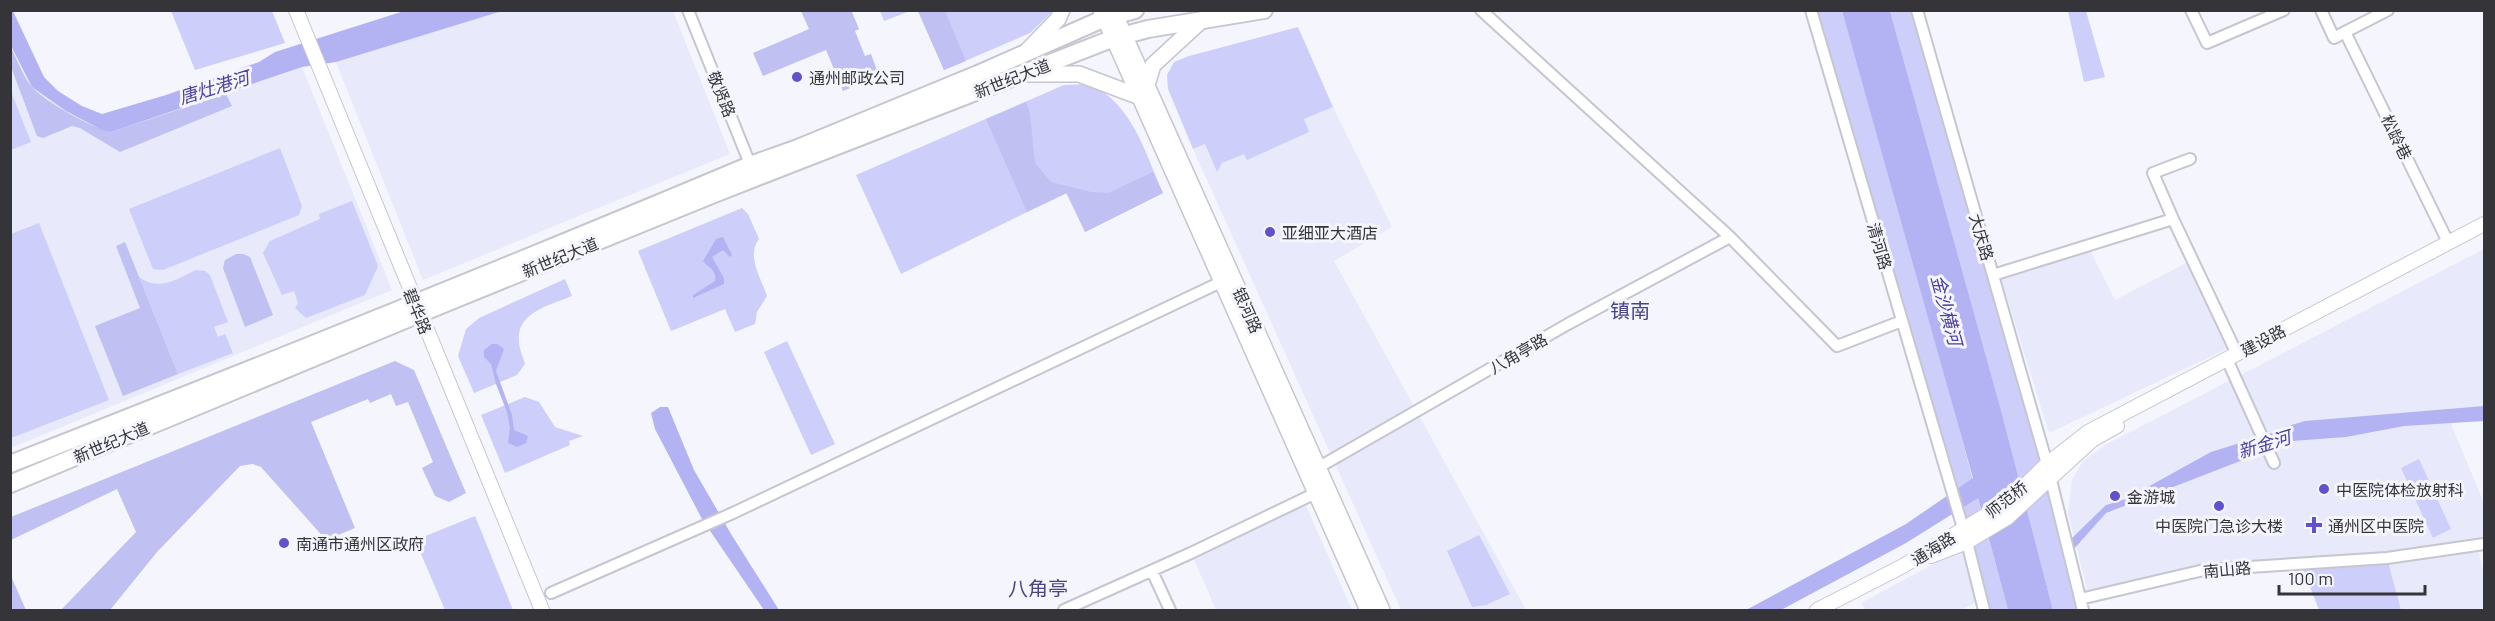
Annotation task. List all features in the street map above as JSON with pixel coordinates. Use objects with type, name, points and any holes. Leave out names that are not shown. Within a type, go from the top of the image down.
[{"type":"main road","points":[[1024,54],[1058,19],[1062,10]]},
{"type":"main road","name":"新世纪大道","points":[[753,172],[798,148],[1024,54],[1109,14],[1135,10]]},
{"type":"main road","name":"新世纪大道","points":[[10,484],[417,308],[753,172],[1022,74],[1119,36],[1264,10]]},
{"type":"main road","name":"银河路","points":[[1109,14],[1322,490],[1382,610]]},
{"type":"main road","points":[[1022,74],[1079,74],[1143,91],[1153,65],[1202,20]]},
{"type":"main road","name":"银河路","points":[[1143,91],[1221,282],[1313,470]]},
{"type":"main road","name":"新世纪大道","points":[[10,464],[417,308]]},
{"type":"main road","name":"银河路","points":[[1322,490],[1368,610]]},
{"type":"street","name":"碧华路","points":[[296,10],[542,610]]},
{"type":"street","name":"敬贤路","points":[[688,10],[753,172]]},
{"type":"street","points":[[1481,10],[1730,237],[1837,346],[1902,321]]},
{"type":"street","name":"清河路","points":[[1810,10],[1965,536]]},
{"type":"street","name":"大庆路","points":[[1917,10],[2049,471],[2082,605]]},
{"type":"street","points":[[2191,10],[2208,43],[2284,10]]},
{"type":"street","points":[[2320,10],[2334,38],[2388,10]]},
{"type":"street","name":"松龄巷","points":[[2345,32],[2448,242]]},
{"type":"street","points":[[2190,159],[2153,173],[2234,360],[2254,417],[2272,458]]},
{"type":"street","points":[[1993,275],[2173,219]]},
{"type":"street","name":"建设路","points":[[2234,360],[2484,224]]},
{"type":"street","name":"建设路","points":[[2049,471],[2088,432],[2484,233]]},
{"type":"street","name":"八角亭路","points":[[1313,470],[1569,324],[1730,237]]},
{"type":"street","points":[[551,593],[733,513],[1221,282]]},
{"type":"street","name":"师范桥","points":[[1965,536],[2049,471]]},
{"type":"street","points":[[1064,610],[1322,490]]},
{"type":"street","points":[[1965,536],[1984,610]]},
{"type":"street","name":"通海路","points":[[1817,610],[1965,536]]},
{"type":"street","name":"南山路","points":[[2082,605],[2204,570],[2387,558],[2484,544]]},
{"type":"street","points":[[1152,571],[1170,610]]},
{"type":"shaded area","points":[[502,10],[673,11],[730,154],[423,280],[336,62]]},
{"type":"shaded area","points":[[171,11],[272,11],[285,43],[195,70]]},
{"type":"shaded area","points":[[801,11],[856,11],[852,12],[859,29],[855,31],[865,56],[871,54],[879,76],[843,91],[826,50],[763,76],[753,53],[809,29]]},
{"type":"shaded area","points":[[880,11],[910,11],[884,21]]},
{"type":"shaded area","points":[[918,11],[1053,11],[1030,33],[944,70]]},
{"type":"shaded area","points":[[918,11],[945,11],[966,61],[944,70]]},
{"type":"shaded area","points":[[1811,11],[1842,11],[1925,302],[2008,610],[1984,610]]},
{"type":"shaded area","points":[[1890,11],[1917,11],[2083,610],[2053,610],[2001,410]]},
{"type":"shaded area","points":[[2068,11],[2086,11],[2105,77],[2084,82]]},
{"type":"shaded area","points":[[1298,27],[1333,107],[1304,119],[1309,132],[1247,160],[1244,154],[1222,163],[1217,172],[1205,144],[1193,149],[1168,89],[1167,75],[1174,62]]},
{"type":"shaded area","points":[[10,46],[32,87],[111,132],[302,67],[392,290],[11,448]]},
{"type":"shaded area","points":[[10,46],[26,79],[33,88],[59,107],[103,130],[111,132],[226,94],[232,106],[120,152],[80,128],[72,126],[43,138],[37,136],[11,67]]},
{"type":"shaded area","points":[[1091,84],[1118,105],[1128,118],[1163,193],[1085,232],[1066,193],[901,274],[856,175],[1064,85]]},
{"type":"shaded area","points":[[10,89],[31,142],[11,150],[10,150]]},
{"type":"shaded area","points":[[1026,102],[1030,113],[1035,163],[1051,182],[1091,192],[1108,193],[1153,172],[1163,193],[1085,232],[1067,193],[1027,212],[986,119]]},
{"type":"shaded area","points":[[1333,107],[1392,227],[1334,261],[1526,610],[1401,610],[1193,149],[1205,144],[1217,171],[1222,163],[1244,153],[1247,159],[1308,132],[1304,119]]},
{"type":"shaded area","points":[[280,148],[302,206],[299,215],[163,270],[153,269],[129,209]]},
{"type":"shaded area","points":[[352,201],[378,266],[365,295],[306,318],[295,308],[298,303],[294,291],[282,295],[263,253],[270,241],[320,219],[319,214]]},
{"type":"shaded area","points":[[742,208],[748,214],[759,239],[755,246],[754,260],[767,296],[757,312],[755,324],[735,332],[725,309],[671,331],[638,251]]},
{"type":"shaded area","points":[[39,223],[109,400],[11,438],[11,234]]},
{"type":"shaded area","points":[[125,242],[178,374],[123,396],[95,326],[140,308],[116,246]]},
{"type":"shaded area","points":[[2089,248],[2115,300],[2190,261],[2231,347],[2049,433],[2000,275]]},
{"type":"shaded area","points":[[2484,249],[2484,415],[2448,417],[2484,503],[2484,546],[2478,548],[2484,576],[2484,610],[2319,610],[2301,563],[2204,570],[2089,597],[2068,513],[2072,480],[2083,461],[2107,444]]},
{"type":"shaded area","points":[[236,254],[250,257],[273,315],[245,327],[223,268],[225,260]]},
{"type":"shaded area","points":[[196,270],[205,271],[210,275],[228,322],[214,327],[218,337],[225,334],[233,353],[178,374],[139,277],[154,284],[161,284]]},
{"type":"shaded area","points":[[565,279],[572,296],[536,311],[523,323],[519,341],[525,364],[517,375],[474,393],[458,356],[466,329],[479,318]]},
{"type":"shaded area","points":[[787,341],[835,444],[811,455],[764,352]]},
{"type":"shaded area","points":[[395,361],[414,370],[466,493],[449,502],[435,496],[422,468],[433,462],[408,402],[396,406],[391,394],[370,403],[368,399],[311,422],[355,528],[326,540],[261,467],[253,464],[240,466],[157,552],[110,610],[61,610],[136,532],[117,489],[11,540],[11,517]]},
{"type":"shaded area","points":[[525,397],[539,402],[555,427],[583,436],[569,441],[570,445],[505,473],[481,415]]},
{"type":"shaded area","points":[[2419,459],[2451,529],[2433,538],[2401,468]]},
{"type":"shaded area","points":[[1303,499],[1352,610],[1216,610],[1191,553]]},
{"type":"shaded area","points":[[475,516],[513,610],[445,610],[418,547],[423,537]]},
{"type":"shaded area","points":[[1479,535],[1510,594],[1486,605],[1472,607],[1447,551]]},
{"type":"shaded area","points":[[1963,548],[1978,601],[1961,610],[1866,610],[1861,603]]},
{"type":"shaded area","points":[[2387,558],[2401,610],[2319,610],[2301,563]]},
{"type":"shaded area","points":[[11,576],[26,610],[11,610]]},
{"type":"water","name":"唐灶港河","points":[[11,11],[44,77],[58,91],[82,106],[102,114],[166,95],[259,62],[275,52],[404,11],[502,11],[336,62],[302,67],[111,132],[102,130],[66,111],[32,87],[11,46]]},
{"type":"water","name":"金沙横河","points":[[1842,11],[1890,11],[2001,410],[2053,610],[2008,610],[1978,498],[1906,543],[1781,610],[1746,610],[1906,524],[1973,478]]},
{"type":"water","points":[[723,237],[732,255],[730,257],[723,250],[712,257],[724,278],[724,284],[693,298],[693,295],[715,281],[713,271],[703,261],[716,239]]},
{"type":"water","points":[[492,344],[497,344],[504,349],[496,371],[512,415],[514,430],[528,436],[526,443],[517,447],[508,443],[510,428],[507,412],[491,364],[484,357],[484,350]]},
{"type":"water","name":"新金河","points":[[2484,406],[2484,421],[2404,426],[2346,437],[2292,441],[2106,513],[2073,550],[2070,540],[2106,505],[2126,499],[2211,452],[2305,421]]},
{"type":"water","points":[[660,407],[668,407],[694,470],[779,610],[764,610],[702,519],[655,429],[651,413]]},
{"type":"place","name":"通州邮政公司","points":[[797,77]]},
{"type":"place","name":"亚细亚大酒店","points":[[1270,232]]},
{"type":"place","name":"中医院体检放射科","points":[[2324,489]]},
{"type":"place","name":"金游城","points":[[2115,496]]},
{"type":"place","name":"中医院门急诊大楼","points":[[2219,506]]},
{"type":"place","name":"通州区中医院","points":[[2314,525]]},
{"type":"place","name":"南通市通州区政府","points":[[284,543]]},
{"type":"district","name":"镇南","points":[[1630,310]]},
{"type":"district","name":"八角亭","points":[[1038,588]]}]
